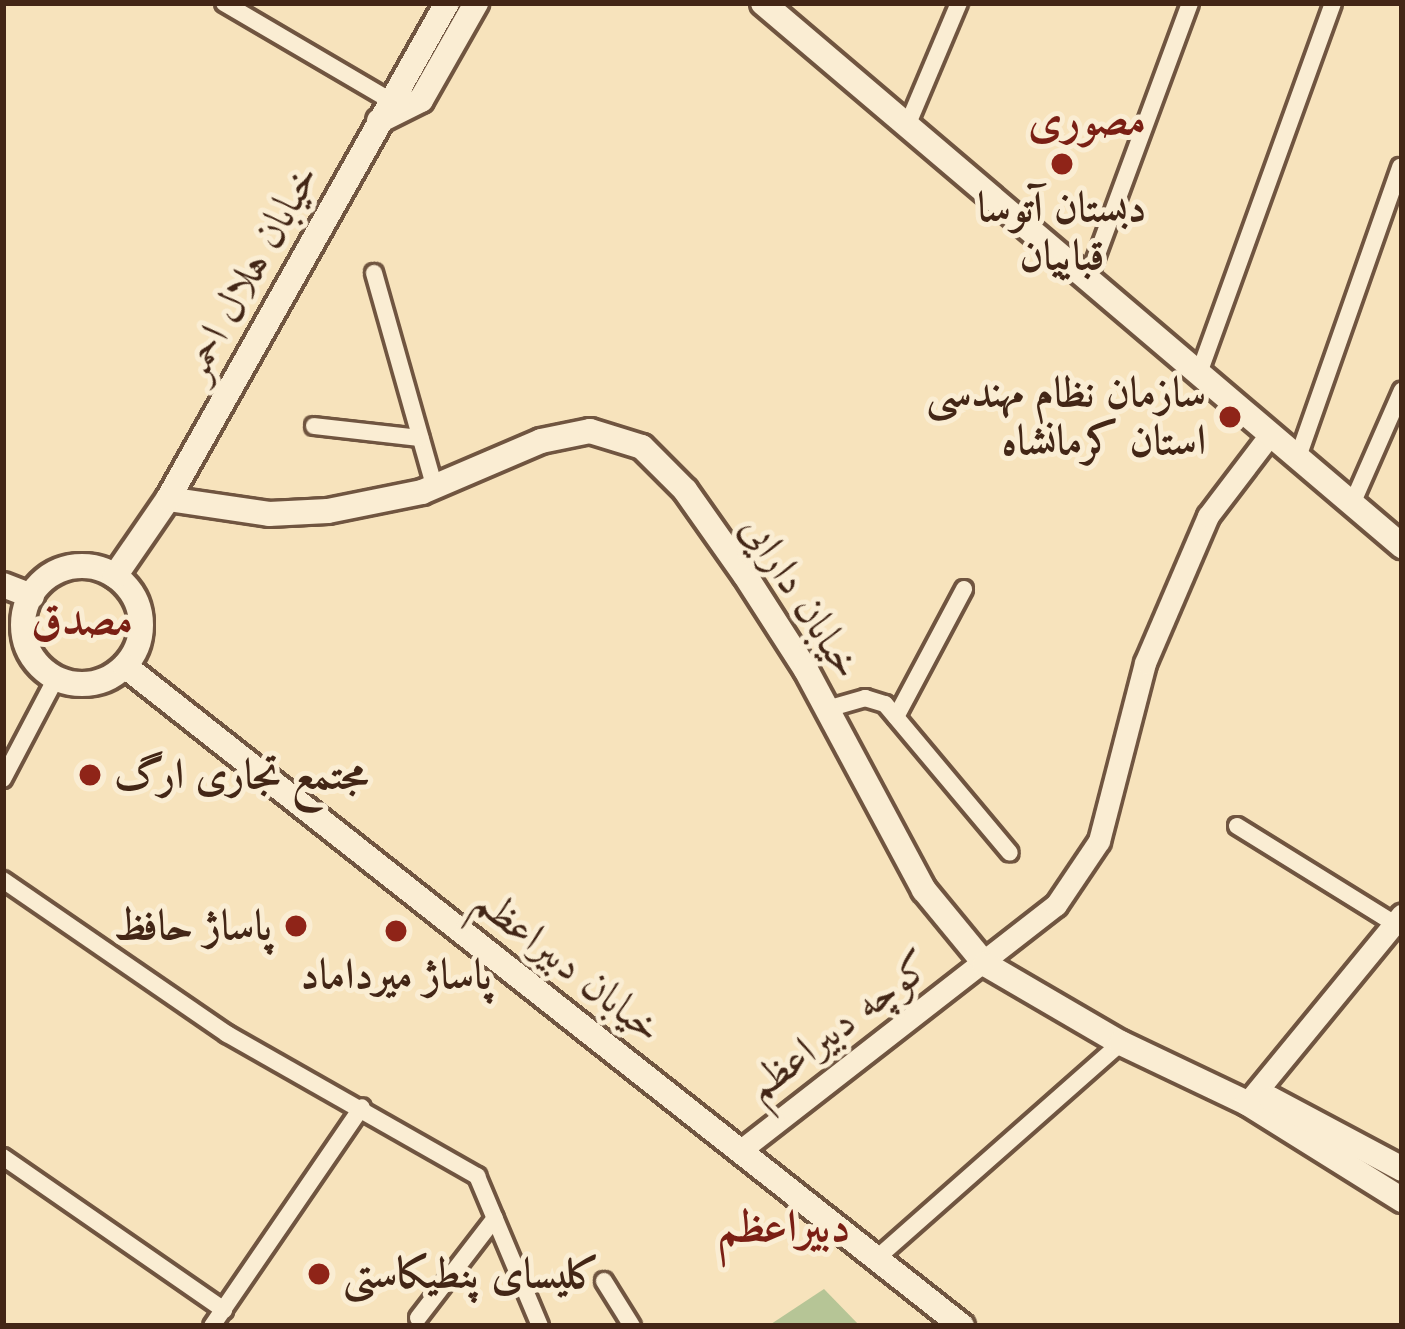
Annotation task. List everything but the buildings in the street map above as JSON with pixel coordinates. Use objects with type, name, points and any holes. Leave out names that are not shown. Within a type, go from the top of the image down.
[{"type":"main road","name":"خیابان هلال احمر","points":[[116,576],[168,499],[446,3]]},
{"type":"main road","points":[[385,111],[421,100],[476,3]]},
{"type":"main road","points":[[763,3],[1402,546]]},
{"type":"main road","name":"خیابان دارایی","points":[[168,499],[269,514],[381,503],[435,488],[542,441],[590,431],[642,447],[685,490],[826,709],[924,890],[985,964],[1120,1043],[1247,1102],[1402,1200]]},
{"type":"main road","points":[[98,568],[116,576],[141,619],[125,666],[92,684],[56,678],[32,656],[29,602],[61,570],[98,568]]},
{"type":"main road","points":[[3,589],[29,602]]},
{"type":"main road","name":"خیابان دبیراعظم","points":[[125,666],[962,1326]]},
{"type":"main road","name":"خیابان دارایی","points":[[1247,1102],[1271,1099],[1402,1169]]},
{"type":"street","points":[[224,3],[385,111]]},
{"type":"street","points":[[907,126],[959,3]]},
{"type":"street","points":[[1088,279],[1190,3]]},
{"type":"street","points":[[1198,376],[1333,3]]},
{"type":"street","points":[[1297,460],[1400,167]]},
{"type":"street","points":[[374,273],[435,488]]},
{"type":"street","points":[[1352,505],[1402,390]]},
{"type":"street","points":[[314,425],[420,438]]},
{"type":"street","name":"کوچه دبیراعظم","points":[[741,1150],[1056,905],[1099,841],[1145,663],[1208,516],[1269,436]]},
{"type":"street","points":[[896,717],[964,589]]},
{"type":"street","points":[[3,779],[56,678]]},
{"type":"street","points":[[826,709],[865,698],[896,717],[1010,853]]},
{"type":"street","points":[[1237,826],[1398,919],[1247,1102]]},
{"type":"street","points":[[3,880],[227,1034],[477,1176],[540,1326]]},
{"type":"street","points":[[878,1258],[1120,1043]]},
{"type":"street","points":[[212,1326],[362,1107]]},
{"type":"street","points":[[3,1157],[224,1310]]},
{"type":"street","points":[[418,1318],[495,1218]]},
{"type":"street","points":[[604,1282],[632,1326]]},
{"type":"green space","points":[[824,1289],[860,1326],[768,1326]]},
{"type":"place","name":"دبستان آتوسا قباییان","points":[[1062,164]]},
{"type":"place","name":"سازمان نظام مهندسی استان کرمانشاه","points":[[1230,417]]},
{"type":"place","name":"مجتمع تجاری ارگ","points":[[90,775]]},
{"type":"place","name":"پاساژ حافظ","points":[[296,926]]},
{"type":"place","name":"پاساژ میرداماد","points":[[396,931]]},
{"type":"place","name":"کلیسای پنطیکاستی","points":[[319,1274]]},
{"type":"district","name":"مصوری","points":[[1087,120]]},
{"type":"district","name":"مصدق","points":[[82,620]]},
{"type":"district","name":"دبیراعظم","points":[[784,1227]]}]
